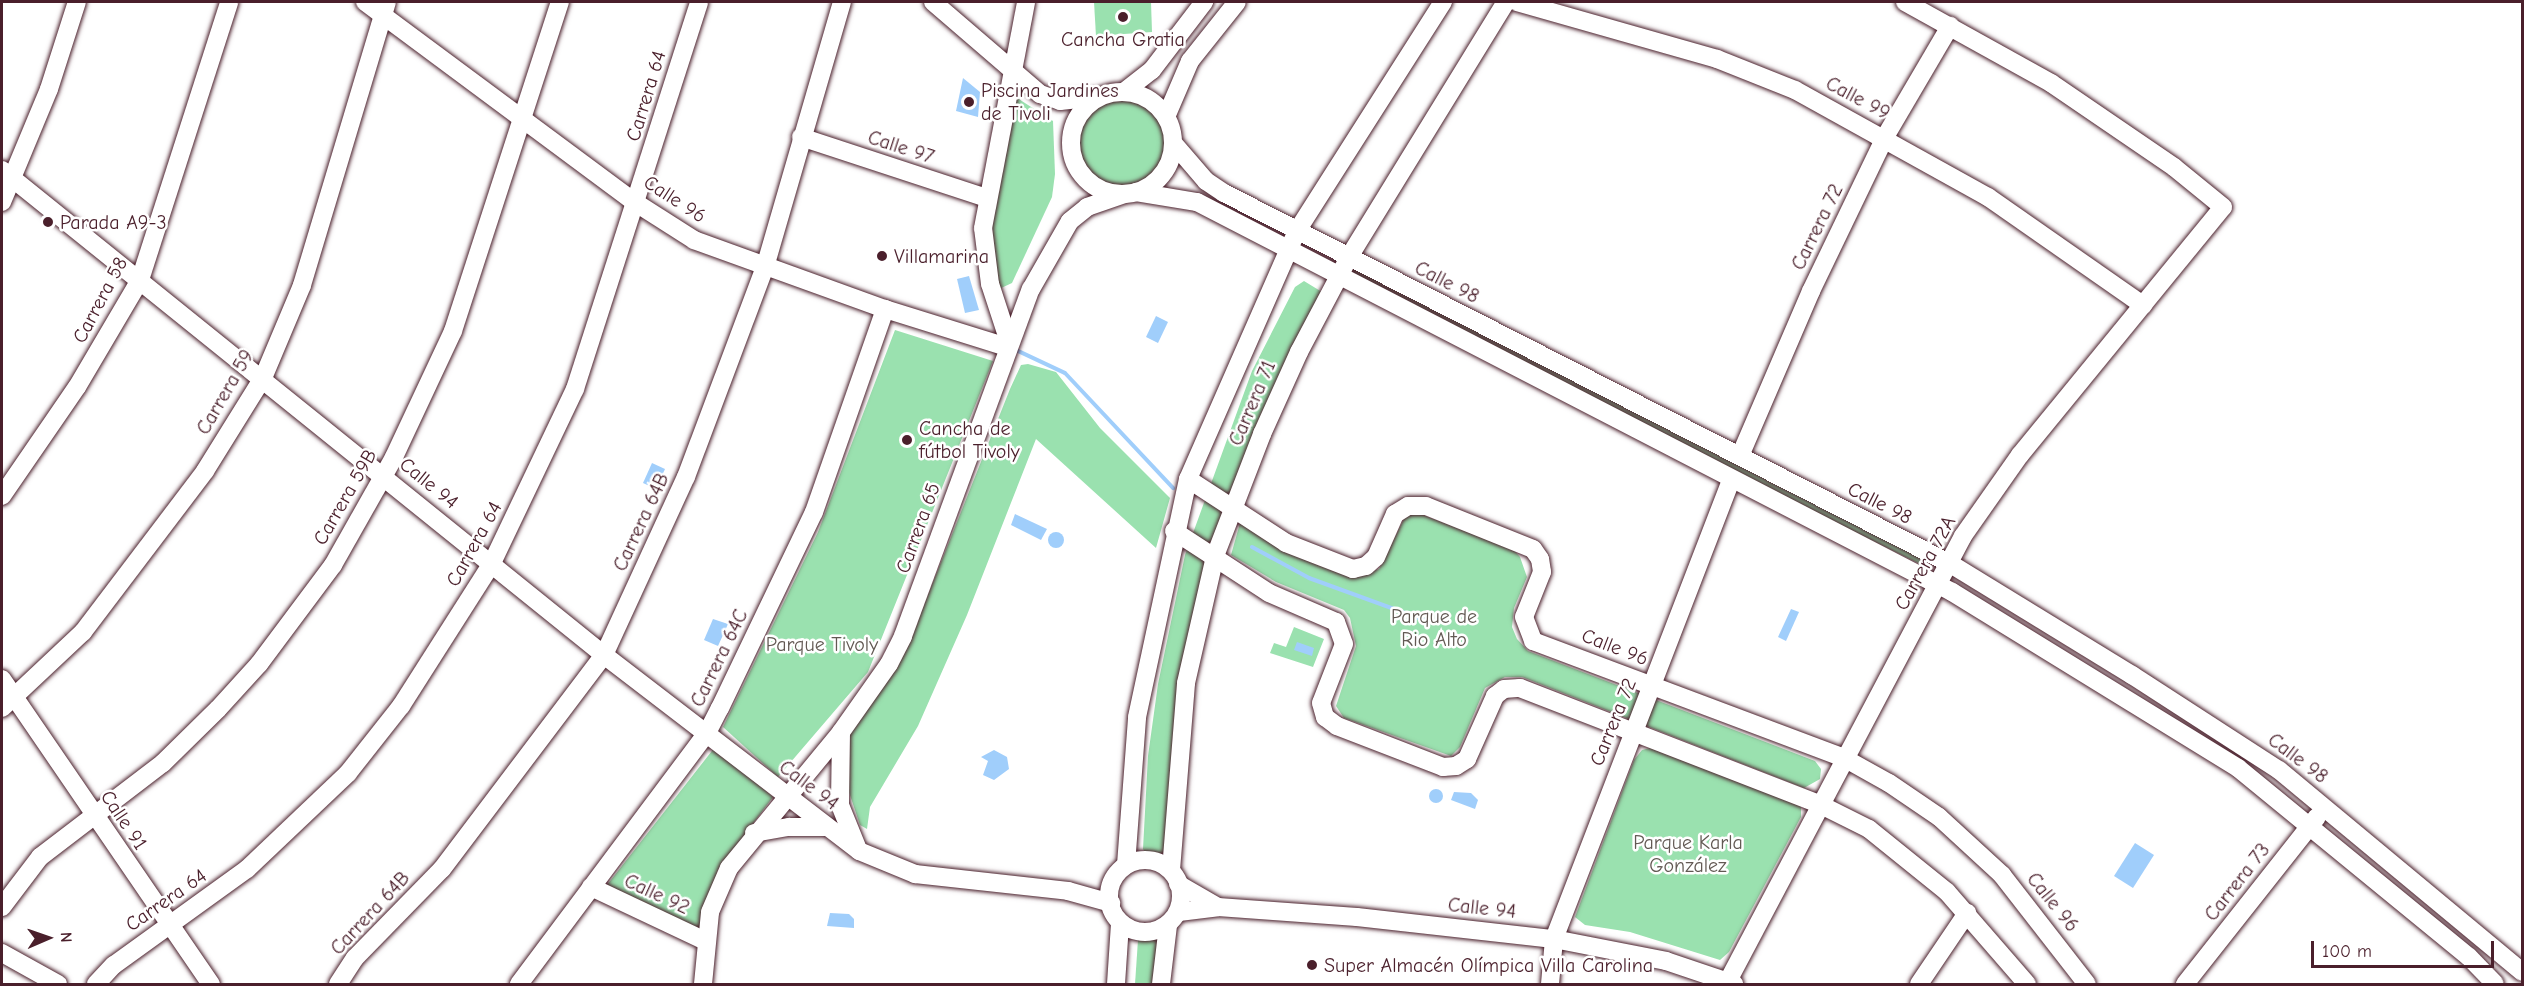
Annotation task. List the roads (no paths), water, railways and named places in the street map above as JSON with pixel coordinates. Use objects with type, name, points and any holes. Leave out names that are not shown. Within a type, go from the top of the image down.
[{"type":"street","points":[[2,202],[7,175],[49,89],[76,2]]},
{"type":"street","name":"Carrera 58","points":[[2,496],[77,387],[140,280],[229,2]]},
{"type":"street","name":"Calle 96","points":[[365,2],[385,8],[524,121],[636,202],[694,240],[885,309],[1008,344]]},
{"type":"street","name":"Carrera 59B","points":[[2,907],[40,857],[95,818],[164,763],[259,664],[333,565],[384,476],[453,331],[524,121],[560,2]]},
{"type":"street","name":"Carrera 64","points":[[96,984],[114,965],[247,869],[348,774],[401,706],[492,563],[575,390],[699,2]]},
{"type":"street","name":"Carrera 64B","points":[[338,984],[355,958],[442,869],[604,655],[686,477],[765,267],[842,2]]},
{"type":"street","points":[[933,2],[1040,94],[1060,101],[1125,91],[1152,70],[1204,2]]},
{"type":"street","points":[[1008,344],[985,252],[987,198],[1026,2]]},
{"type":"street","points":[[1166,117],[1190,61],[1237,2]]},
{"type":"street","name":"Carrera 71","points":[[1120,871],[1137,717],[1174,531],[1188,479],[1297,231],[1443,2]]},
{"type":"street","name":"Carrera 71","points":[[1174,877],[1183,706],[1215,556],[1294,362],[1338,277],[1506,2]]},
{"type":"street","name":"Calle 99","points":[[1517,2],[1717,59],[1795,90],[1885,137],[1988,197],[2143,305]]},
{"type":"street","points":[[1905,2],[1950,26]]},
{"type":"street","name":"Carrera 59","points":[[8,703],[83,632],[205,471],[263,378],[302,285],[385,8]]},
{"type":"street","name":"Carrera 72","points":[[1740,456],[1811,291],[1885,137],[1950,26]]},
{"type":"street","name":"Carrera 72A","points":[[1731,983],[1820,804],[1949,563],[2020,455],[2223,207],[2113,123],[1950,26]]},
{"type":"street","points":[[1125,91],[1148,100],[1166,117],[1174,145],[1166,170],[1130,193]]},
{"type":"street","points":[[1100,96],[1080,112],[1071,136],[1074,161],[1089,182],[1112,193],[1191,200],[1938,585],[2120,692],[2238,768],[2311,825],[2469,957],[2495,984]]},
{"type":"street","name":"Calle 97","points":[[801,138],[987,198]]},
{"type":"street","name":"Calle 98","points":[[1174,145],[1206,181],[1297,231],[1949,563],[2235,740],[2325,806],[2523,972]]},
{"type":"street","name":"Calle 94","points":[[7,175],[263,378],[604,655],[859,851],[915,874],[1068,891],[1110,903]]},
{"type":"street","name":"Carrera 65","points":[[703,984],[705,941],[717,890],[754,833],[841,732],[889,664],[903,636],[1008,344],[1031,289],[1070,221],[1087,207],[1130,193]]},
{"type":"street","name":"Carrera 64C","points":[[519,984],[707,733],[814,512],[885,309]]},
{"type":"street","name":"Calle 96","points":[[1188,479],[1286,543],[1353,569],[1366,566],[1376,557],[1395,514],[1408,506],[1426,506],[1533,549],[1540,559],[1542,572],[1524,617],[1533,641],[1844,758],[1919,803],[1975,848],[2042,923],[2087,984]]},
{"type":"street","name":"Carrera 72","points":[[1550,984],[1554,939],[1731,480]]},
{"type":"street","points":[[1174,531],[1269,593],[1336,622],[1344,644],[1321,703],[1325,717],[1338,726],[1443,767],[1456,766],[1467,759],[1495,696],[1504,689],[1520,688],[1820,804],[1869,829],[1899,851],[1966,913],[2026,984]]},
{"type":"street","name":"Calle 91","points":[[2,679],[8,703],[95,818],[211,984]]},
{"type":"street","points":[[840,778],[841,732]]},
{"type":"street","name":"Calle 94","points":[[810,768],[826,770],[840,778],[843,819],[859,851]]},
{"type":"street","name":"Carrera 73","points":[[2185,984],[2325,806]]},
{"type":"street","points":[[754,833],[789,827],[826,827]]},
{"type":"street","points":[[1116,984],[1120,923],[1110,903],[1120,871],[1155,861],[1174,877],[1174,919],[1161,984]]},
{"type":"street","name":"Calle 94","points":[[1068,891],[1120,871]]},
{"type":"street","name":"Calle 94","points":[[1174,877],[1218,907]]},
{"type":"street","name":"Calle 92","points":[[591,887],[705,941]]},
{"type":"street","name":"Calle 94","points":[[1174,919],[1218,907],[1357,917],[1554,939],[1666,961],[1731,983]]},
{"type":"street","points":[[1919,984],[1966,913]]},
{"type":"street","points":[[1120,923],[1145,931],[1174,919]]},
{"type":"street","points":[[2,953],[57,984]]},
{"type":"water","name":"Piscina Jardines de Tivoli","points":[[963,78],[980,92],[978,117],[956,111]]},
{"type":"water","points":[[969,276],[979,310],[965,313],[957,279]]},
{"type":"water","points":[[1156,316],[1168,322],[1158,343],[1146,337]]},
{"type":"water","points":[[652,463],[665,469],[656,489],[643,483]]},
{"type":"water","points":[[1015,514],[1047,529],[1041,540],[1011,525]]},
{"type":"water","points":[[1056,532],[1062,534],[1064,540],[1062,546],[1056,548],[1050,546],[1048,540],[1050,534]]},
{"type":"water","points":[[1791,609],[1799,612],[1786,641],[1778,637]]},
{"type":"water","points":[[713,619],[728,624],[718,646],[704,640]]},
{"type":"water","points":[[1297,642],[1314,648],[1312,656],[1294,650]]},
{"type":"water","points":[[994,750],[1007,757],[1009,769],[994,780],[983,775],[988,761],[981,757]]},
{"type":"water","points":[[1433,789],[1439,789],[1443,796],[1439,803],[1433,803],[1429,799],[1429,793]]},
{"type":"water","points":[[1454,792],[1471,793],[1478,800],[1475,809],[1451,800]]},
{"type":"water","points":[[2135,843],[2154,855],[2133,888],[2114,876]]},
{"type":"water","points":[[830,913],[849,914],[854,919],[854,928],[827,926]]},
{"type":"waterway","points":[[1014,349],[1065,373],[1173,488]]},
{"type":"waterway","points":[[1252,547],[1309,578],[1427,621]]},
{"type":"place","name":"Cancha Gratia","points":[[1123,17]]},
{"type":"place","name":"Piscina Jardines de Tivoli","points":[[969,102]]},
{"type":"place","name":"Parada A9-3","points":[[48,222]]},
{"type":"place","name":"Villamarina","points":[[882,256]]},
{"type":"place","name":"Cancha de fútbol Tivoly","points":[[907,440]]},
{"type":"place","name":"Super Almacén Olímpica Villa Carolina","points":[[1312,965]]},
{"type":"park label","name":"Parque de Rio Alto","points":[[1434,628]]},
{"type":"park label","name":"Parque Tivoly","points":[[822,644]]},
{"type":"park label","name":"Parque Karla González","points":[[1688,854]]}]
